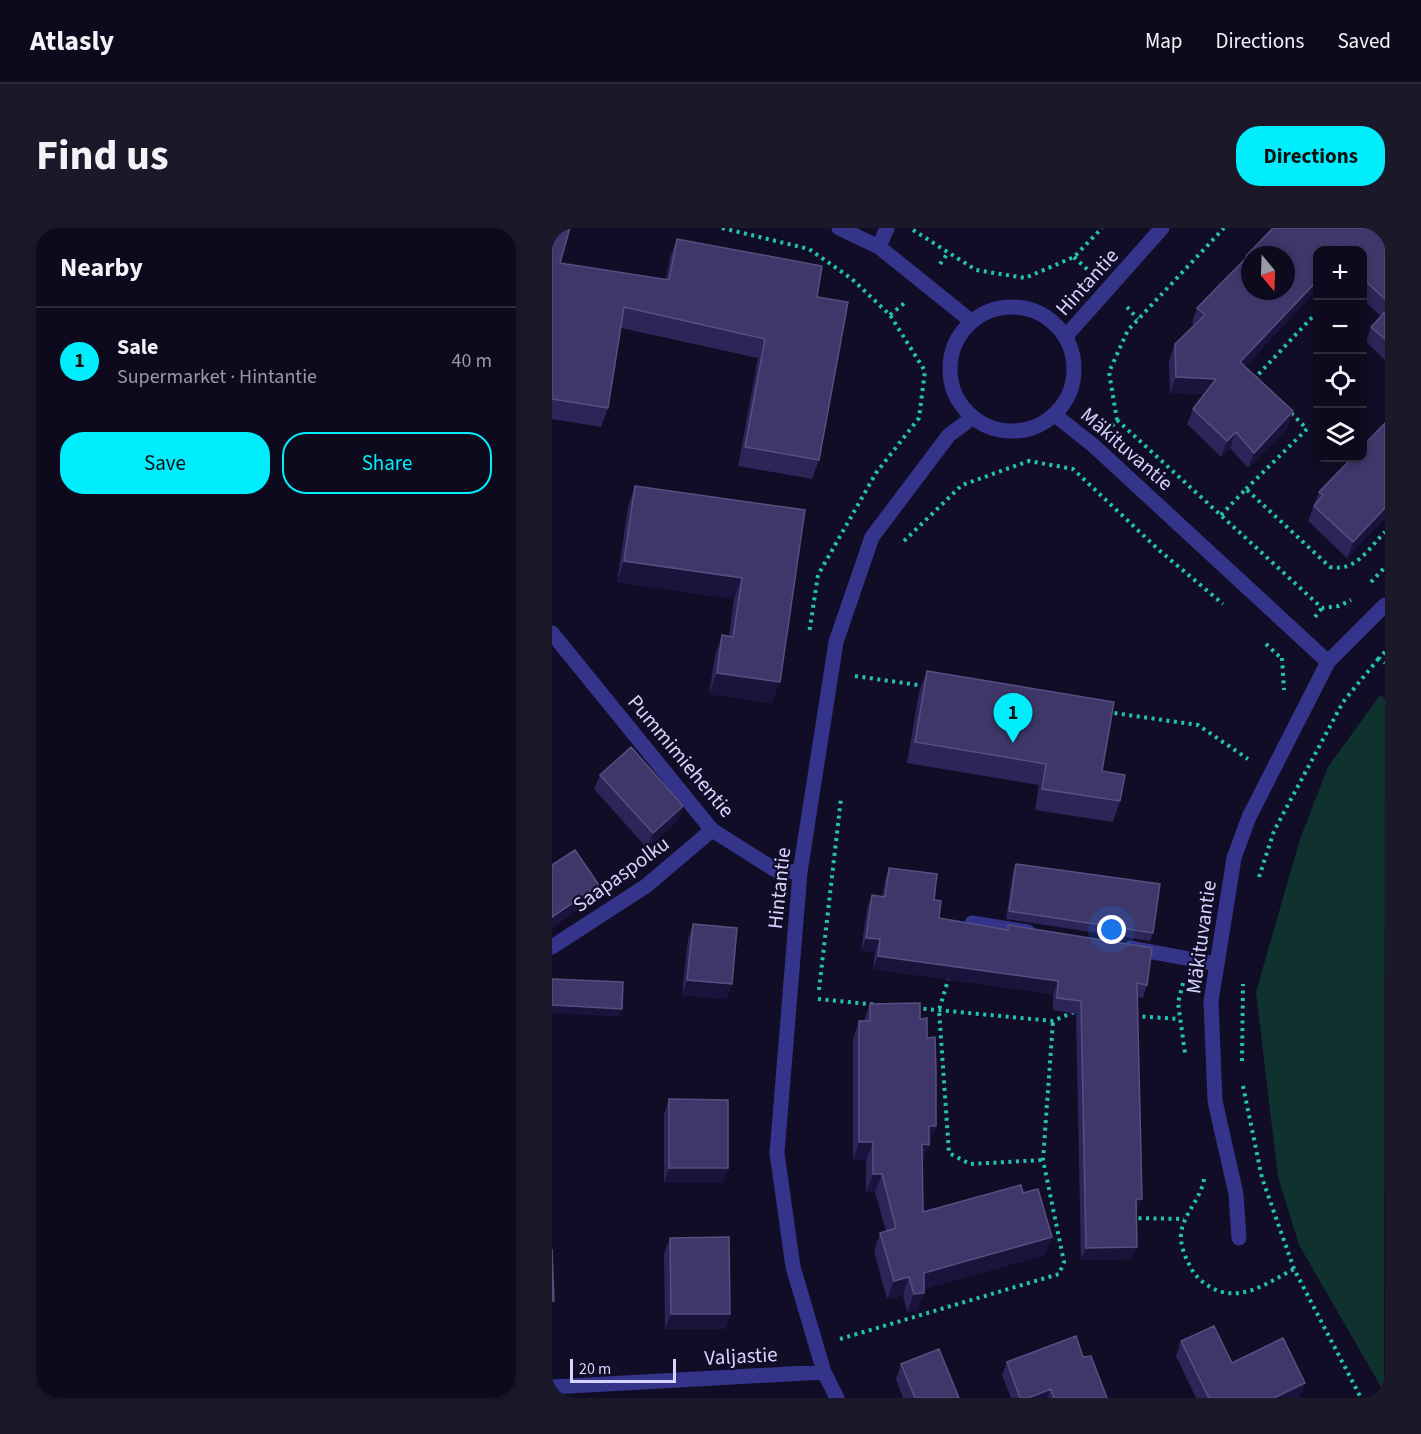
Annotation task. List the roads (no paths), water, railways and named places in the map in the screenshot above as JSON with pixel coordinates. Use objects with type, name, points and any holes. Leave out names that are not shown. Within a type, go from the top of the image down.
[{"type":"street","points":[[839,228],[879,247],[971,321]]},
{"type":"street","points":[[879,247],[887,228]]},
{"type":"street","name":"Hintantie","points":[[1066,336],[1162,228]]},
{"type":"street","points":[[1020,307],[1032,310],[1051,320],[1066,336],[1074,356],[1074,378],[1068,397],[1055,415],[1034,428],[1012,432],[991,429],[972,418],[953,393],[949,371],[950,358],[957,338],[971,321],[998,308],[1020,307]]},
{"type":"street","name":"Mäkituvantie","points":[[1055,415],[1094,446],[1328,662]]},
{"type":"street","name":"Hintantie","points":[[837,1398],[824,1372],[793,1267],[777,1153],[800,872],[836,642],[872,537],[949,435],[972,418]]},
{"type":"street","name":"Mäkituvantie","points":[[1239,1238],[1236,1194],[1215,1101],[1211,1000],[1234,858],[1249,817],[1328,662],[1380,611]]},
{"type":"street","name":"Pummimiehentie","points":[[552,633],[712,830],[777,871],[800,872]]},
{"type":"street","name":"Saapaspolku","points":[[552,947],[646,886],[712,830]]},
{"type":"street","points":[[972,923],[1040,934]]},
{"type":"street","points":[[1120,946],[1217,964]]},
{"type":"street","name":"Valjastie","points":[[552,1387],[824,1372]]},
{"type":"place","name":"Sale","points":[[1013,743]]}]
